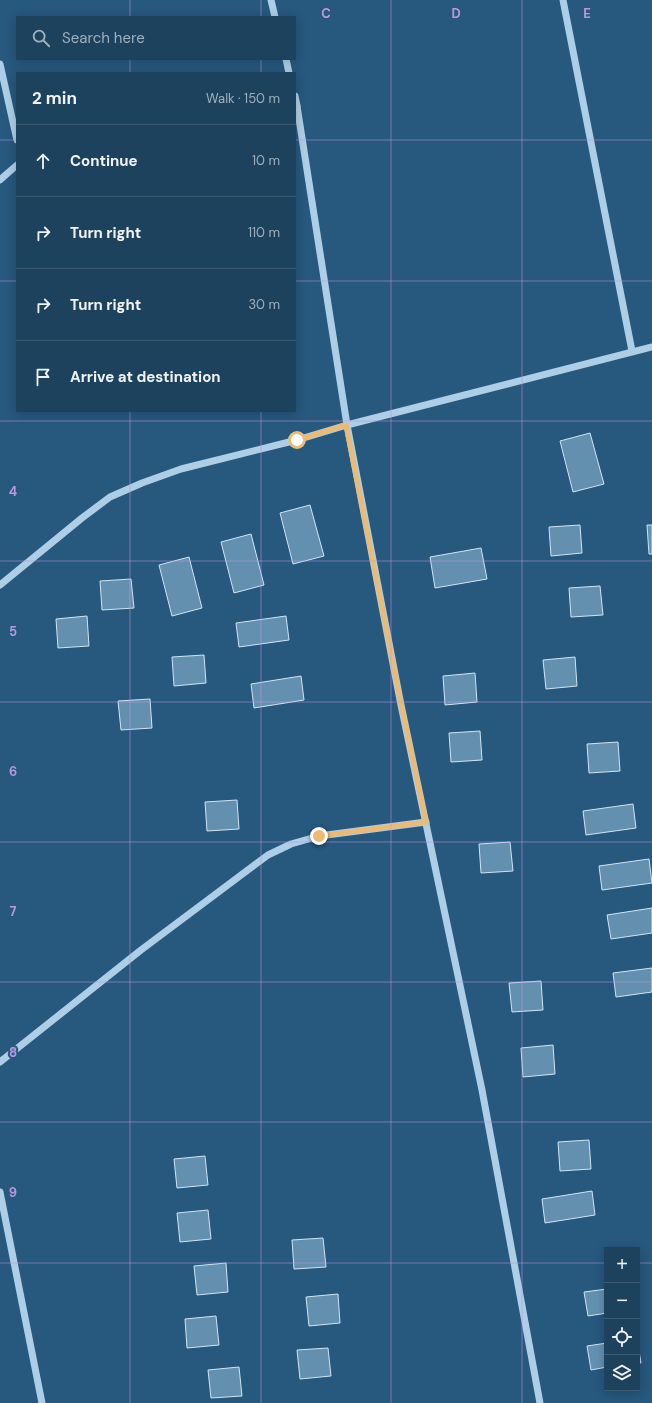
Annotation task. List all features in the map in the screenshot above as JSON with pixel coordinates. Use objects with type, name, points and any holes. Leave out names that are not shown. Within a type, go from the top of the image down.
[{"type":"street","points":[[271,0],[275,16]]},
{"type":"street","points":[[563,0],[632,351]]},
{"type":"street","points":[[286,60],[289,72]]},
{"type":"street","points":[[0,64],[16,136]]},
{"type":"street","points":[[296,106],[346,425],[401,704],[482,1090],[540,1403]]},
{"type":"street","points":[[0,180],[16,166]]},
{"type":"street","points":[[0,585],[110,497],[142,483],[181,469],[297,440],[346,425],[652,347]]},
{"type":"street","points":[[0,1062],[141,950],[268,855],[291,844],[319,836],[426,822]]},
{"type":"street","points":[[0,1192],[42,1403]]},
{"type":"building","points":[[590,433],[604,484],[573,492],[560,441]]},
{"type":"building","points":[[310,505],[324,556],[293,564],[280,513]]},
{"type":"building","points":[[580,525],[582,553],[551,556],[549,527]]},
{"type":"building","points":[[647,525],[652,525],[652,554],[649,554]]},
{"type":"building","points":[[251,534],[264,585],[234,593],[221,542]]},
{"type":"building","points":[[481,548],[487,579],[435,588],[430,557]]},
{"type":"building","points":[[189,557],[202,608],[172,616],[159,565]]},
{"type":"building","points":[[131,579],[134,608],[102,610],[100,581]]},
{"type":"building","points":[[600,586],[603,615],[571,617],[569,588]]},
{"type":"building","points":[[87,616],[89,646],[58,648],[56,619]]},
{"type":"building","points":[[286,616],[289,640],[239,647],[236,623]]},
{"type":"building","points":[[204,655],[206,683],[174,686],[172,657]]},
{"type":"building","points":[[575,657],[577,686],[546,689],[543,660]]},
{"type":"building","points":[[475,673],[477,702],[445,705],[443,676]]},
{"type":"building","points":[[301,676],[304,700],[254,708],[251,684]]},
{"type":"building","points":[[150,699],[152,728],[121,730],[118,701]]},
{"type":"building","points":[[480,731],[482,760],[451,762],[449,733]]},
{"type":"building","points":[[618,742],[620,771],[589,773],[587,744]]},
{"type":"building","points":[[237,800],[239,829],[207,831],[205,802]]},
{"type":"building","points":[[633,804],[636,828],[586,835],[583,811]]},
{"type":"building","points":[[510,842],[513,871],[481,873],[479,844]]},
{"type":"building","points":[[649,859],[652,883],[602,890],[599,866]]},
{"type":"building","points":[[652,908],[652,933],[611,939],[607,915]]},
{"type":"building","points":[[652,968],[652,992],[616,997],[613,973]]},
{"type":"building","points":[[541,981],[543,1010],[512,1012],[509,983]]},
{"type":"building","points":[[553,1045],[555,1074],[523,1077],[521,1048]]},
{"type":"building","points":[[589,1140],[591,1169],[560,1171],[558,1142]]},
{"type":"building","points":[[205,1156],[208,1185],[177,1188],[174,1159]]},
{"type":"building","points":[[592,1191],[595,1215],[545,1223],[542,1199]]},
{"type":"building","points":[[208,1210],[211,1239],[180,1242],[177,1213]]},
{"type":"building","points":[[323,1238],[326,1267],[294,1269],[292,1240]]},
{"type":"building","points":[[226,1263],[228,1292],[197,1295],[194,1266]]},
{"type":"building","points":[[604,1289],[604,1313],[588,1316],[584,1292]]},
{"type":"building","points":[[338,1294],[340,1323],[309,1326],[306,1297]]},
{"type":"building","points":[[216,1316],[219,1345],[187,1348],[185,1319]]},
{"type":"building","points":[[604,1343],[604,1368],[591,1370],[587,1346]]},
{"type":"building","points":[[328,1348],[331,1376],[300,1379],[297,1350]]},
{"type":"building","points":[[239,1367],[242,1396],[211,1398],[208,1370]]},
{"type":"route","points":[[297,440],[346,425],[426,822],[319,836]]}]
